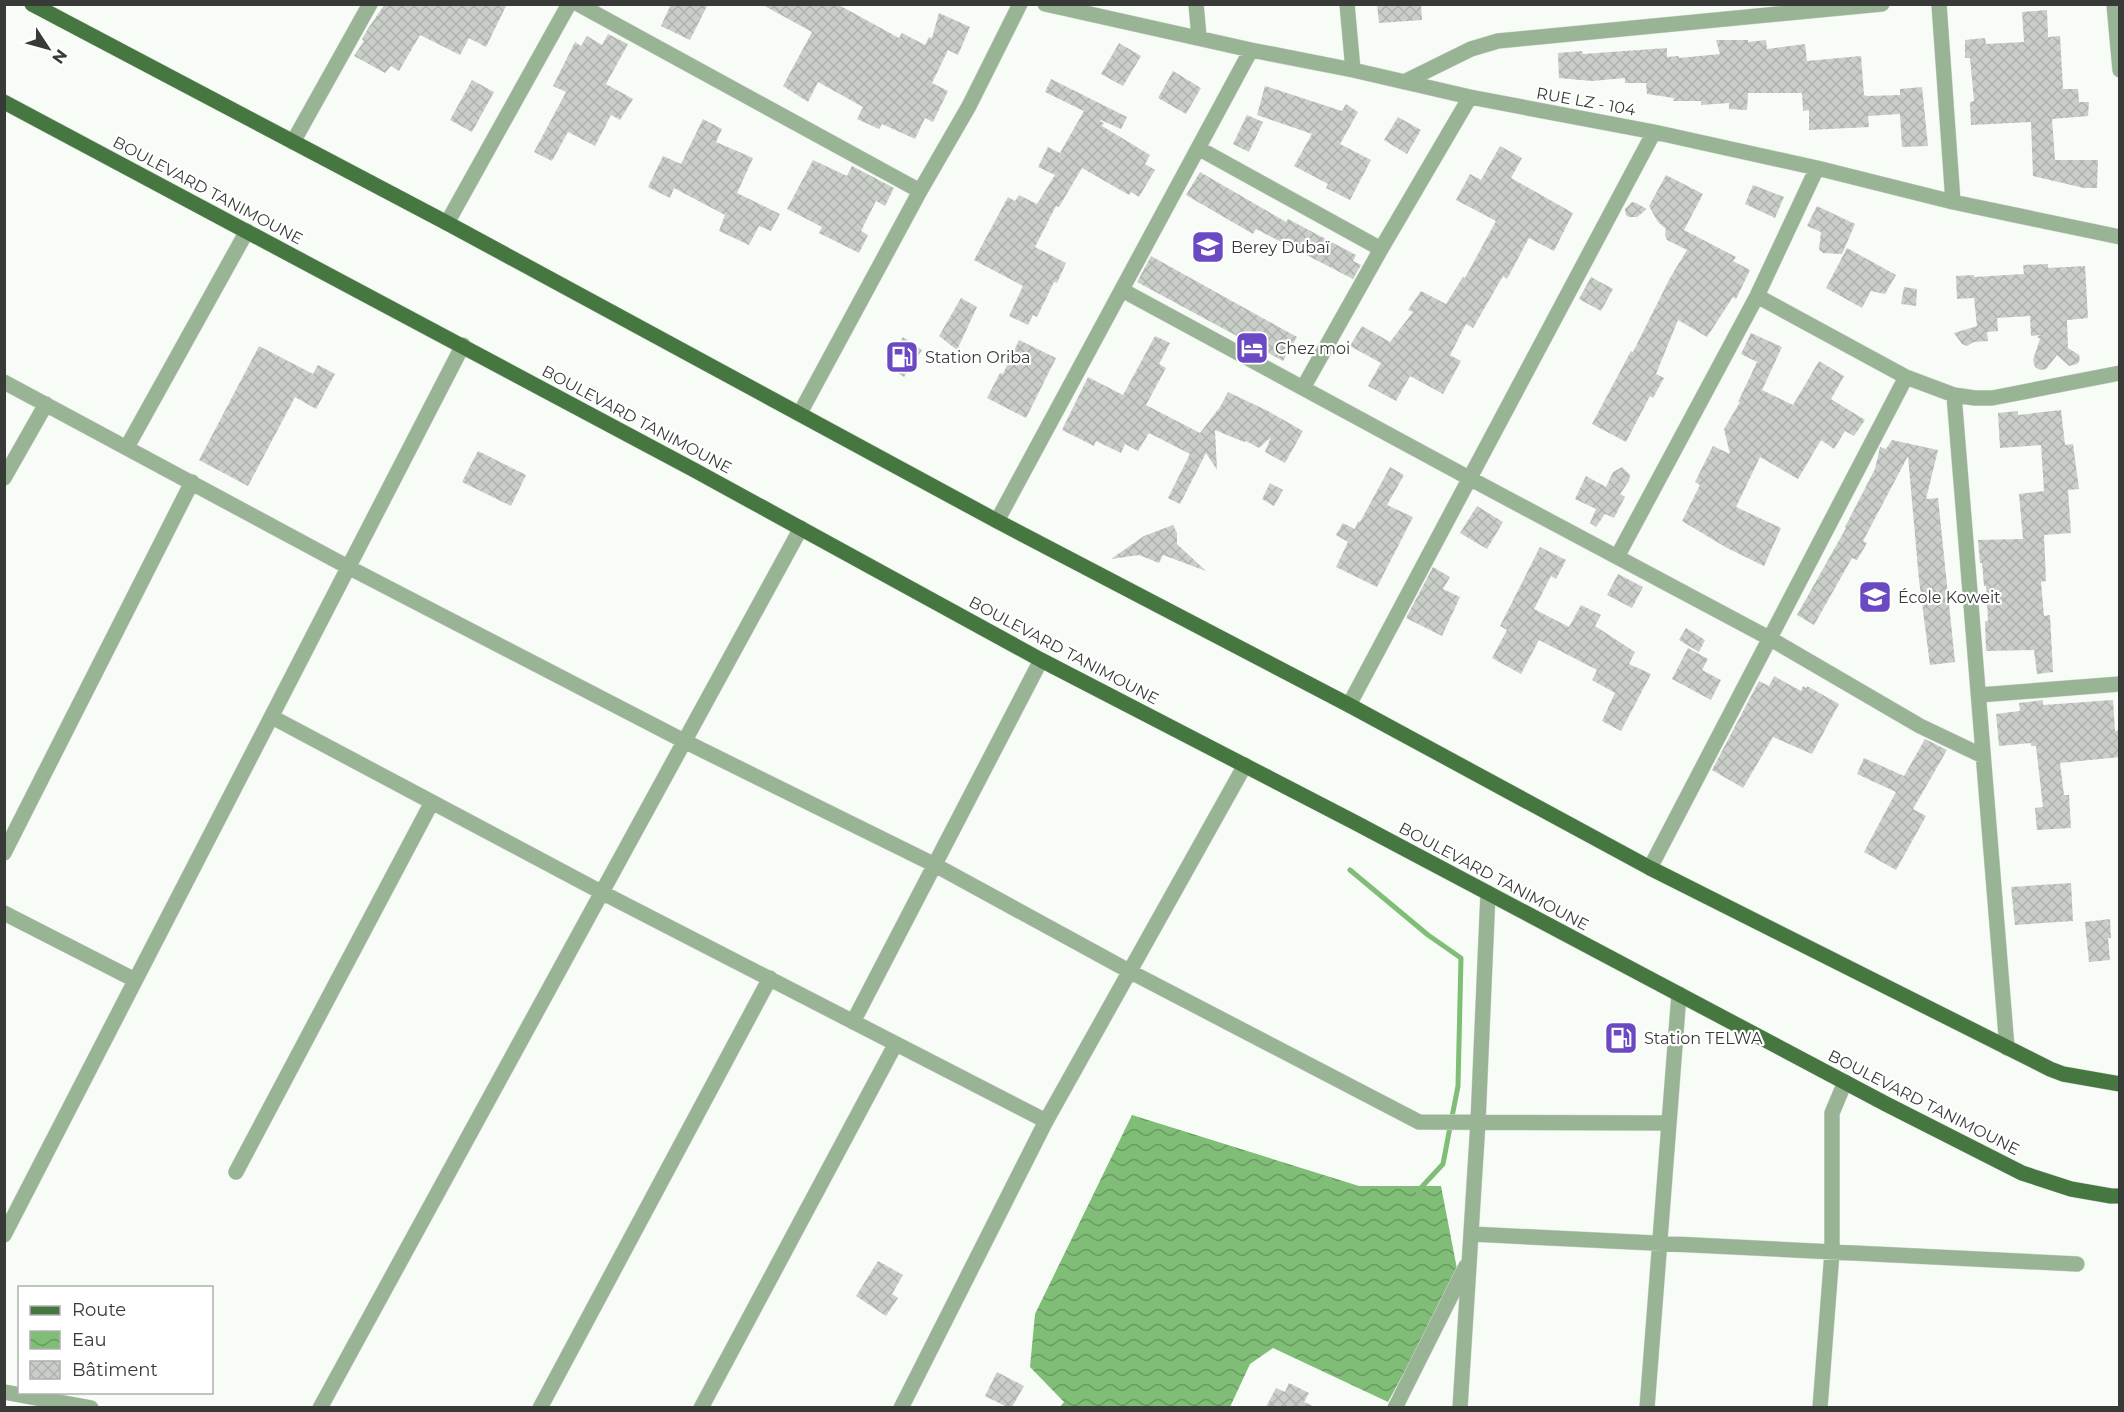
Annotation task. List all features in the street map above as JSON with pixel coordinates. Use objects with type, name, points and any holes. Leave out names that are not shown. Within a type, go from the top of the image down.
[{"type":"main road","points":[[32,4],[447,223],[998,521],[1349,705],[1650,868],[2063,1074],[2120,1084]]},
{"type":"main road","name":"BOULEVARD TANIMOUNE","points":[[4,102],[463,345],[1041,660],[1245,765],[1845,1082],[2022,1173],[2071,1189],[2120,1196]]},
{"type":"street","points":[[293,142],[370,4]]},
{"type":"street","points":[[447,223],[569,4]]},
{"type":"street","points":[[579,4],[920,191]]},
{"type":"street","points":[[801,413],[920,191],[969,106],[1020,4]]},
{"type":"street","name":"RUE LZ - 104","points":[[1045,4],[1470,97],[1654,132],[1817,168],[1953,202],[2120,237]]},
{"type":"street","points":[[1196,4],[1198,37]]},
{"type":"street","points":[[1347,4],[1353,70]]},
{"type":"street","points":[[1404,82],[1471,49],[1498,41],[1882,4]]},
{"type":"street","points":[[1939,4],[1953,202]]},
{"type":"street","points":[[2114,4],[2120,70]]},
{"type":"street","points":[[998,521],[1251,50]]},
{"type":"street","points":[[1303,388],[1470,97]]},
{"type":"street","points":[[1349,705],[1654,132]]},
{"type":"street","points":[[1198,147],[1381,249]]},
{"type":"street","points":[[1617,557],[1758,296],[1817,168]]},
{"type":"street","points":[[127,447],[247,231]]},
{"type":"street","points":[[1122,290],[1769,638],[1920,726],[1983,756]]},
{"type":"street","points":[[1758,296],[1906,377],[1954,395],[1992,398],[2120,372]]},
{"type":"street","points":[[4,1235],[463,345]]},
{"type":"street","points":[[1650,868],[1906,377]]},
{"type":"street","points":[[4,382],[348,567],[684,741],[935,865],[1129,971],[1419,1122],[1668,1123]]},
{"type":"street","points":[[1954,395],[2007,1047]]},
{"type":"street","points":[[4,478],[46,404]]},
{"type":"street","points":[[4,853],[192,482]]},
{"type":"street","points":[[320,1407],[801,528]]},
{"type":"street","points":[[853,1022],[1041,660]]},
{"type":"street","points":[[1979,694],[2120,684]]},
{"type":"street","points":[[272,717],[895,1045],[1046,1121]]},
{"type":"street","points":[[901,1407],[1046,1121],[1245,765]]},
{"type":"street","points":[[236,1172],[432,802]]},
{"type":"street","points":[[1460,1407],[1478,1122],[1488,893]]},
{"type":"street","points":[[4,913],[135,980]]},
{"type":"street","points":[[540,1407],[770,978]]},
{"type":"street","points":[[1647,1407],[1679,994]]},
{"type":"street","points":[[701,1407],[895,1045]]},
{"type":"street","points":[[1820,1407],[1833,1252],[1832,1113],[1845,1082]]},
{"type":"street","points":[[1471,1234],[2077,1264]]},
{"type":"street","points":[[1395,1407],[1469,1260]]},
{"type":"street","points":[[4,1392],[91,1407]]},
{"type":"water","points":[[1132,1115],[1359,1186],[1441,1186],[1458,1274],[1388,1402],[1273,1348],[1250,1364],[1230,1407],[1060,1407],[1064,1402],[1030,1367],[1035,1314]]},
{"type":"building","points":[[385,4],[507,4],[486,47],[469,38],[460,55],[420,35],[399,71],[391,66],[385,73],[354,56],[364,41],[362,39],[369,27]]},
{"type":"building","points":[[671,4],[708,4],[690,40],[661,26]]},
{"type":"building","points":[[761,4],[837,4],[899,38],[902,33],[925,45],[929,37],[932,38],[939,13],[970,27],[958,55],[948,50],[932,83],[948,91],[933,122],[925,118],[915,139],[882,124],[879,129],[857,119],[863,107],[818,82],[808,102],[783,86],[812,32]]},
{"type":"building","points":[[1377,4],[1421,4],[1422,20],[1379,23]]},
{"type":"building","points":[[2047,10],[2048,37],[2060,36],[2063,89],[2078,89],[2079,102],[2089,102],[2088,116],[2052,119],[2055,160],[2098,160],[2097,188],[2084,188],[2033,176],[2031,122],[1971,125],[1970,102],[1974,101],[1970,58],[1965,58],[1965,40],[1985,38],[1986,44],[2024,42],[2022,12]]},
{"type":"building","points":[[608,34],[628,44],[606,84],[633,99],[620,120],[611,115],[595,146],[568,132],[552,161],[534,152],[566,92],[553,86],[575,42],[581,46],[587,36],[602,45]]},
{"type":"building","points":[[1716,40],[1748,40],[1748,42],[1766,40],[1767,49],[1805,44],[1807,61],[1861,56],[1864,95],[1900,95],[1900,89],[1922,87],[1928,146],[1902,147],[1900,114],[1868,116],[1869,127],[1809,130],[1809,110],[1803,111],[1802,93],[1748,93],[1747,110],[1729,109],[1729,103],[1701,105],[1701,101],[1673,101],[1674,98],[1647,94],[1646,83],[1625,83],[1625,78],[1592,81],[1559,78],[1558,53],[1582,51],[1583,54],[1667,48],[1667,57],[1679,56],[1679,58],[1720,54]]},
{"type":"building","points":[[1119,43],[1141,56],[1123,86],[1101,74]]},
{"type":"building","points":[[1173,71],[1201,88],[1186,114],[1158,98]]},
{"type":"building","points":[[1051,79],[1127,117],[1121,129],[1100,121],[1104,123],[1102,126],[1150,155],[1145,164],[1155,170],[1139,197],[1131,192],[1129,195],[1082,168],[1059,207],[1056,206],[1035,247],[1066,263],[1037,317],[1033,315],[1028,325],[1009,316],[1023,286],[974,260],[1008,197],[1015,201],[1019,195],[1037,204],[1055,175],[1038,167],[1048,147],[1060,153],[1084,111],[1045,92]]},
{"type":"building","points":[[472,80],[494,92],[472,132],[450,120]]},
{"type":"building","points":[[1265,86],[1342,111],[1346,104],[1358,112],[1340,144],[1371,160],[1350,200],[1326,188],[1328,184],[1294,166],[1312,134],[1257,115]]},
{"type":"building","points":[[1247,115],[1263,122],[1249,152],[1233,144]]},
{"type":"building","points":[[1398,117],[1421,130],[1407,154],[1384,140]]},
{"type":"building","points":[[703,119],[722,129],[716,142],[753,158],[737,193],[780,214],[771,231],[759,226],[749,245],[719,231],[725,215],[674,188],[670,198],[648,187],[663,156],[681,164]]},
{"type":"building","points":[[1500,146],[1522,158],[1511,178],[1573,213],[1554,251],[1529,238],[1507,279],[1503,276],[1473,328],[1466,324],[1450,355],[1461,361],[1443,394],[1410,376],[1396,401],[1368,386],[1381,363],[1350,346],[1362,326],[1390,342],[1413,312],[1408,310],[1421,291],[1446,304],[1463,277],[1465,278],[1496,221],[1456,200],[1470,174],[1481,180]]},
{"type":"building","points":[[813,160],[847,176],[852,166],[894,188],[885,206],[876,201],[861,231],[868,235],[859,253],[819,233],[822,227],[787,209]]},
{"type":"building","points":[[1200,172],[1286,222],[1288,219],[1356,255],[1353,261],[1361,265],[1353,279],[1256,229],[1253,234],[1186,195]]},
{"type":"building","points":[[1666,175],[1703,194],[1684,230],[1736,257],[1733,261],[1750,270],[1736,299],[1733,297],[1707,337],[1678,320],[1656,374],[1664,378],[1653,398],[1650,396],[1626,442],[1592,424],[1687,250],[1667,240],[1666,229],[1658,222],[1649,206]]},
{"type":"building","points":[[1753,185],[1784,197],[1775,218],[1745,204]]},
{"type":"building","points":[[1632,202],[1647,209],[1637,217],[1629,217],[1625,209]]},
{"type":"building","points":[[1817,206],[1855,224],[1842,254],[1823,253],[1819,250],[1821,232],[1807,226]]},
{"type":"building","points":[[1847,248],[1896,275],[1885,294],[1871,291],[1862,308],[1826,288]]},
{"type":"building","points":[[1151,256],[1297,337],[1283,361],[1137,282]]},
{"type":"building","points":[[2048,264],[2048,268],[2085,266],[2088,318],[2067,320],[2068,348],[2079,355],[2080,360],[2077,364],[2069,366],[2057,355],[2046,369],[2040,370],[2035,367],[2033,360],[2040,339],[2037,337],[2041,335],[2031,336],[2030,316],[1997,318],[1998,331],[1987,332],[1988,341],[1974,342],[1967,346],[1962,344],[1954,333],[1977,326],[1974,298],[1957,299],[1956,276],[2024,274],[2023,265]]},
{"type":"building","points":[[1591,277],[1613,289],[1601,311],[1579,299]]},
{"type":"building","points":[[1904,287],[1917,289],[1916,306],[1901,304]]},
{"type":"building","points":[[961,298],[977,307],[957,350],[939,336]]},
{"type":"building","points":[[1751,333],[1782,347],[1762,390],[1793,405],[1819,361],[1844,376],[1831,399],[1865,420],[1854,436],[1845,431],[1834,449],[1821,440],[1798,479],[1760,457],[1736,507],[1781,528],[1764,566],[1727,548],[1682,521],[1700,485],[1695,482],[1713,446],[1730,454],[1724,429],[1740,402],[1738,402],[1757,362],[1741,354]]},
{"type":"building","points":[[1155,336],[1170,343],[1159,364],[1166,368],[1146,405],[1200,433],[1220,407],[1228,392],[1303,431],[1285,463],[1265,452],[1271,437],[1259,448],[1215,430],[1217,470],[1206,453],[1180,504],[1168,498],[1190,454],[1149,433],[1138,451],[1125,444],[1121,453],[1096,441],[1094,446],[1062,430],[1088,377],[1123,395]]},
{"type":"building","points":[[903,337],[922,350],[904,377],[885,365]]},
{"type":"building","points":[[1019,340],[1056,358],[1026,418],[987,398],[1000,373],[1003,374]]},
{"type":"building","points":[[259,346],[313,374],[318,365],[335,374],[316,409],[295,397],[248,486],[199,460]]},
{"type":"building","points":[[2061,410],[2065,445],[2073,444],[2079,489],[2068,490],[2071,533],[2044,535],[2046,581],[2041,582],[2044,616],[2050,615],[2053,672],[2037,674],[2034,650],[1986,651],[1985,621],[1988,621],[1986,586],[1984,586],[1982,563],[1980,563],[1978,540],[2023,539],[2019,494],[2044,491],[2041,445],[2000,448],[1998,413],[2018,411],[2018,415]]},
{"type":"building","points":[[1892,440],[1938,450],[1926,499],[1938,498],[1955,662],[1930,665],[1919,580],[1908,456],[1863,541],[1867,543],[1857,560],[1852,558],[1814,625],[1797,615],[1846,528],[1875,469],[1880,447],[1886,449]]},
{"type":"building","points":[[478,451],[526,475],[511,506],[462,482]]},
{"type":"building","points":[[1390,467],[1404,475],[1387,505],[1413,517],[1377,587],[1336,567],[1348,542],[1336,535],[1343,523],[1355,529]]},
{"type":"building","points":[[1622,467],[1630,475],[1629,481],[1620,494],[1625,497],[1614,518],[1605,514],[1596,527],[1590,523],[1596,509],[1575,499],[1586,476],[1606,487],[1613,472]]},
{"type":"building","points":[[1270,483],[1283,490],[1274,506],[1262,499]]},
{"type":"building","points":[[1477,506],[1503,522],[1487,549],[1460,533]]},
{"type":"building","points":[[1173,525],[1177,533],[1177,544],[1206,571],[1163,555],[1159,563],[1139,555],[1111,559],[1144,536]]},
{"type":"building","points":[[1540,547],[1566,560],[1556,579],[1551,576],[1534,609],[1569,627],[1581,605],[1601,615],[1595,626],[1635,652],[1629,664],[1651,674],[1621,731],[1602,721],[1615,693],[1592,680],[1597,670],[1539,640],[1521,674],[1492,658],[1507,630],[1500,626]]},
{"type":"building","points":[[1433,567],[1450,577],[1443,589],[1460,597],[1442,636],[1406,618]]},
{"type":"building","points":[[1618,574],[1643,587],[1632,608],[1607,595]]},
{"type":"building","points":[[1686,628],[1705,640],[1699,652],[1679,640]]},
{"type":"building","points":[[1688,648],[1708,659],[1702,670],[1721,680],[1711,700],[1672,679]]},
{"type":"building","points":[[1774,676],[1801,691],[1803,686],[1806,688],[1807,686],[1839,704],[1812,754],[1773,737],[1743,788],[1712,770],[1759,681],[1769,686]]},
{"type":"building","points":[[2043,700],[2043,705],[2113,700],[2115,731],[2120,730],[2120,757],[2060,763],[2064,795],[2069,795],[2071,828],[2037,830],[2035,808],[2043,807],[2036,746],[2031,746],[2031,743],[1999,746],[1996,714],[2020,711],[2019,703]]},
{"type":"building","points":[[1925,739],[1947,750],[1913,809],[1926,816],[1896,870],[1864,852],[1896,792],[1857,774],[1864,758],[1904,776]]},
{"type":"building","points":[[2071,883],[2073,921],[2015,925],[2011,887]]},
{"type":"building","points":[[2110,919],[2111,938],[2108,938],[2110,960],[2089,962],[2085,922]]},
{"type":"building","points":[[878,1261],[903,1275],[892,1294],[898,1298],[886,1316],[856,1296]]},
{"type":"building","points":[[997,1372],[1024,1386],[1012,1407],[1007,1407],[985,1396]]},
{"type":"building","points":[[1289,1383],[1309,1393],[1304,1402],[1315,1407],[1266,1407],[1276,1388],[1285,1392]]},
{"type":"waterway","points":[[1350,870],[1428,935],[1461,958],[1458,1086],[1443,1164],[1418,1191]]},
{"type":"place","name":"Berey Dubaï","points":[[1208,247]]},
{"type":"place","name":"Chez moi","points":[[1252,348]]},
{"type":"place","name":"Station Oriba","points":[[902,357]]},
{"type":"place","name":"École Koweit","points":[[1875,597]]},
{"type":"place","name":"Station TELWA","points":[[1621,1038]]}]
